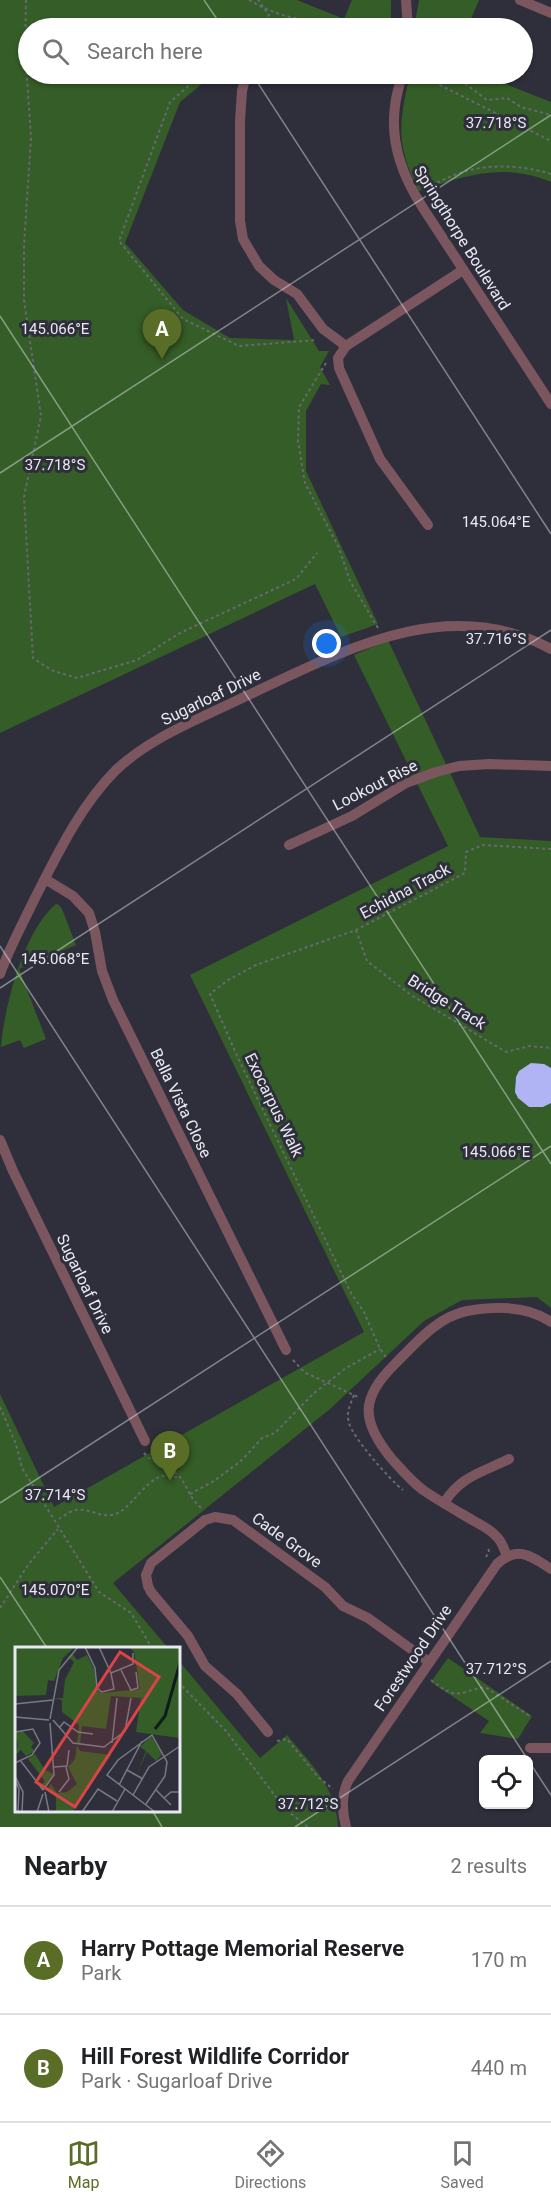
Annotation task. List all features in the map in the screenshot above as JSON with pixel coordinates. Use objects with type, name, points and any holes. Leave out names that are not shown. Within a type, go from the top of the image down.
[{"type":"street","points":[[406,0],[407,18]]},
{"type":"street","points":[[410,18],[415,0]]},
{"type":"street","points":[[520,0],[551,13]]},
{"type":"street","points":[[244,84],[240,121],[240,221],[243,239],[259,266],[274,280],[301,298],[323,328],[346,346]]},
{"type":"street","name":"Springthorpe Boulevard","points":[[400,84],[394,119],[396,149],[412,191],[551,404]]},
{"type":"street","points":[[428,525],[389,473],[373,445],[338,363],[339,354],[346,346],[463,270]]},
{"type":"street","name":"Sugarloaf Drive","points":[[0,974],[10,949],[70,832],[93,798],[117,770],[144,748],[196,720],[321,660],[383,637],[431,628],[481,627],[511,632],[551,649]]},
{"type":"street","name":"Lookout Rise","points":[[289,845],[352,816],[406,783],[436,772],[457,766],[489,764],[551,766]]},
{"type":"street","name":"Bella Vista Close","points":[[45,879],[73,896],[88,913],[95,932],[102,971],[113,1000],[285,1350]]},
{"type":"street","name":"Sugarloaf Drive","points":[[0,1140],[145,1441]]},
{"type":"street","points":[[551,1322],[537,1313],[510,1308],[461,1313],[437,1324],[394,1365],[378,1382],[369,1402],[370,1425],[380,1443],[413,1482],[495,1535],[507,1556],[520,1553],[551,1569]]},
{"type":"street","points":[[444,1503],[452,1490],[462,1482],[509,1459]]},
{"type":"street","name":"Cade Grove","points":[[210,1518],[224,1517],[241,1524],[326,1587],[343,1606],[368,1618],[429,1662]]},
{"type":"street","points":[[210,1518],[200,1523],[152,1563],[147,1569],[146,1581],[152,1592],[188,1636],[205,1666],[237,1694],[268,1732]]},
{"type":"street","name":"Forestwood Drive","points":[[343,1794],[348,1781],[429,1662],[494,1568],[507,1556]]},
{"type":"street","points":[[530,1748],[551,1748]]},
{"type":"street","points":[[343,1794],[346,1827]]},
{"type":"path","points":[[26,0],[26,18]]},
{"type":"path","points":[[249,0],[269,15],[266,18]]},
{"type":"path","points":[[258,0],[262,8],[296,18]]},
{"type":"path","points":[[27,84],[31,137],[24,245],[24,300],[41,416],[24,498],[33,658],[51,669],[77,678],[137,660],[180,633],[296,579],[317,553]]},
{"type":"path","points":[[191,84],[170,102],[119,241],[183,319],[239,346],[335,339]]},
{"type":"path","points":[[438,84],[551,141]]},
{"type":"path","points":[[466,84],[487,100],[507,98],[521,107],[551,115]]},
{"type":"path","points":[[426,187],[458,173],[483,167],[504,166],[551,174]]},
{"type":"path","points":[[327,360],[299,407],[298,441],[305,483],[339,548],[350,581],[383,637]]},
{"type":"path","name":"Echidna Track","points":[[356,930],[465,873],[466,852],[483,845],[551,849]]},
{"type":"path","name":"Bridge Track","points":[[356,930],[367,961],[411,995],[475,1034],[506,1052],[530,1046],[551,1048]]},
{"type":"path","name":"Exocarpus Walk","points":[[356,930],[256,965],[228,980],[210,994],[238,1058],[351,1293],[364,1312],[380,1349],[394,1365]]},
{"type":"path","points":[[190,1494],[214,1481],[242,1460],[262,1438],[275,1433],[313,1394],[346,1368],[380,1349]]},
{"type":"path","points":[[285,1350],[304,1372],[369,1402]]},
{"type":"path","points":[[354,1395],[348,1408],[353,1431],[384,1471],[406,1492]]},
{"type":"path","points":[[0,1407],[16,1444],[22,1468],[99,1592],[131,1613],[151,1647]]},
{"type":"path","points":[[145,1441],[144,1454],[180,1478],[194,1503],[204,1509],[210,1518]]},
{"type":"path","points":[[59,1519],[74,1510],[87,1511],[101,1516],[116,1514],[151,1483],[163,1476],[180,1478]]},
{"type":"path","points":[[0,1608],[28,1565],[59,1528]]},
{"type":"path","points":[[487,1543],[489,1552],[484,1561],[494,1568]]},
{"type":"path","points":[[430,1680],[453,1694],[459,1695],[485,1687],[530,1716]]},
{"type":"path","points":[[180,1684],[226,1731],[285,1809],[308,1827]]},
{"type":"path","points":[[268,1732],[269,1738],[276,1741],[287,1739],[318,1777],[343,1794]]},
{"type":"green space","points":[[0,0],[297,0],[342,18],[18,18],[18,84],[202,84],[180,102],[125,243],[183,310],[230,338],[294,340],[286,298],[319,351],[329,351],[320,367],[330,385],[321,384],[306,411],[306,471],[378,624],[341,637],[315,584],[0,733]]},
{"type":"green space","points":[[352,0],[391,0],[391,18],[344,18]]},
{"type":"green space","points":[[419,0],[479,0],[471,18],[416,18]]},
{"type":"green space","points":[[408,84],[505,84],[551,102],[551,182],[517,173],[484,173],[419,191],[406,160],[403,146],[401,133]]},
{"type":"green space","points":[[388,640],[480,837],[551,841],[551,1308],[537,1297],[462,1300],[424,1321],[330,1409],[113,1583],[167,1647],[15,1647],[15,1812],[180,1812],[180,1662],[260,1758],[287,1735],[321,1777],[333,1800],[338,1827],[0,1827],[0,1394],[54,1507],[364,1332],[190,975],[448,846],[354,655]]},
{"type":"green space","points":[[56,904],[62,909],[76,945],[19,969],[46,1039],[24,1048],[20,1040],[1,1047],[6,1011],[11,991],[25,950],[34,932]]},
{"type":"green space","points":[[448,1658],[532,1716],[518,1739],[480,1733],[489,1721],[431,1682]]},
{"type":"building","points":[[531,1063],[544,1064],[551,1068],[551,1103],[543,1107],[529,1107],[518,1098],[515,1092],[516,1077],[519,1071]]},
{"type":"place","name":"Harry Pottage Memorial Reserve","points":[[162,359]]},
{"type":"place","name":"Hill Forest Wildlife Corridor","points":[[170,1481]]}]
